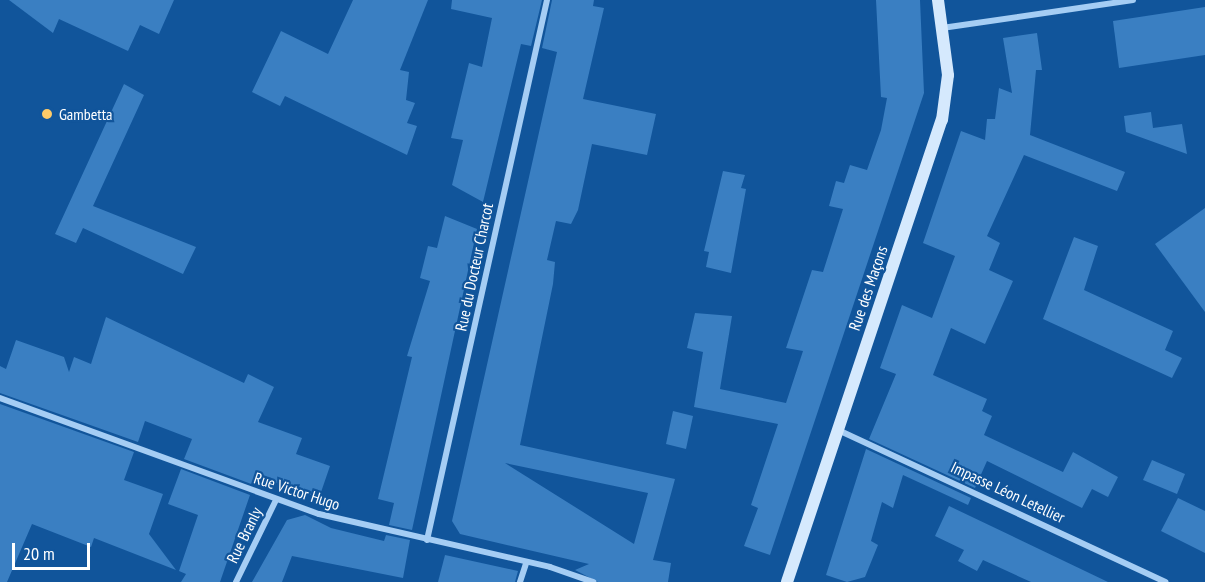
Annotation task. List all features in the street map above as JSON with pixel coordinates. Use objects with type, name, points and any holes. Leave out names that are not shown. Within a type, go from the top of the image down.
[{"type":"main road","name":"Rue des Maçons","points":[[787,582],[942,120],[948,75],[938,0]]},
{"type":"street","name":"Rue du Docteur Charcot","points":[[427,540],[547,0]]},
{"type":"street","points":[[942,28],[1133,0]]},
{"type":"street","name":"Rue Victor Hugo","points":[[0,398],[276,500],[593,582]]},
{"type":"street","name":"Impasse Léon Letellier","points":[[838,430],[1165,582]]},
{"type":"street","name":"Rue Branly","points":[[236,582],[276,500]]},
{"type":"street","points":[[520,582],[526,563]]},
{"type":"building","points":[[9,0],[174,0],[159,34],[140,25],[128,51],[59,19],[53,33]]},
{"type":"building","points":[[353,0],[428,0],[400,70],[409,72],[406,100],[415,103],[407,123],[417,126],[407,155],[285,96],[280,106],[252,92],[281,31],[328,54]]},
{"type":"building","points":[[452,0],[542,0],[531,46],[521,44],[483,202],[452,185],[463,140],[451,138],[469,63],[482,67],[492,18],[451,9]]},
{"type":"building","points":[[552,0],[594,0],[593,6],[604,8],[583,99],[656,114],[647,155],[592,144],[578,210],[571,224],[556,221],[547,260],[555,262],[553,284],[520,445],[675,479],[653,560],[671,563],[668,582],[598,582],[575,570],[589,564],[460,534],[452,521],[557,52],[542,48]],"holes":[[[505,463],[648,493],[634,544]]]},
{"type":"building","points":[[876,0],[920,0],[924,93],[770,555],[744,546],[758,508],[751,505],[778,424],[694,407],[703,352],[687,348],[695,313],[732,316],[720,389],[786,403],[803,351],[786,348],[812,270],[823,272],[843,209],[829,206],[836,181],[844,183],[850,165],[867,170],[881,130],[887,98],[881,97]]},
{"type":"building","points":[[1205,7],[1205,55],[1119,68],[1113,21]]},
{"type":"building","points":[[1037,33],[1042,70],[1036,70],[1030,135],[1125,172],[1117,191],[1024,155],[987,236],[1000,243],[989,270],[1013,281],[985,344],[951,328],[933,375],[987,399],[982,411],[992,416],[984,435],[1063,472],[1073,452],[1118,477],[1108,497],[1092,489],[1082,508],[987,461],[975,488],[869,439],[896,374],[880,368],[902,305],[932,318],[955,256],[923,243],[961,131],[985,140],[987,119],[995,119],[999,88],[1012,93],[1003,38]]},
{"type":"building","points":[[124,84],[144,95],[93,206],[196,247],[183,274],[83,228],[76,243],[55,234]]},
{"type":"building","points":[[1151,112],[1153,128],[1182,124],[1187,154],[1126,132],[1124,116]]},
{"type":"building","points":[[723,171],[745,175],[741,188],[746,189],[731,273],[706,267],[709,252],[704,251]]},
{"type":"building","points":[[1205,208],[1205,312],[1155,244]]},
{"type":"building","points":[[445,216],[477,229],[412,530],[389,525],[394,503],[378,499],[412,357],[407,356],[430,281],[420,278],[428,246],[437,248]]},
{"type":"building","points":[[1074,237],[1098,246],[1084,290],[1173,331],[1165,350],[1182,358],[1172,378],[1043,319]]},
{"type":"building","points":[[106,317],[244,383],[248,374],[274,387],[258,422],[302,438],[296,454],[330,466],[319,498],[257,476],[254,485],[184,459],[192,439],[145,421],[138,442],[0,393],[0,366],[6,369],[16,340],[64,357],[69,372],[74,357],[91,364]]},
{"type":"building","points":[[0,404],[134,452],[124,480],[163,494],[149,534],[176,570],[94,538],[91,547],[32,524],[7,582],[0,582]]},
{"type":"building","points":[[673,411],[693,416],[686,449],[666,444]]},
{"type":"building","points":[[866,449],[971,498],[968,505],[903,475],[893,508],[882,502],[871,541],[878,545],[865,577],[847,582],[826,575]]},
{"type":"building","points":[[1152,460],[1185,474],[1177,494],[1143,480]]},
{"type":"building","points":[[181,469],[250,495],[220,582],[181,582],[186,574],[179,571],[198,515],[168,504]]},
{"type":"building","points":[[1178,498],[1205,511],[1205,553],[1161,531]]},
{"type":"building","points":[[949,506],[1108,582],[1031,582],[983,560],[977,571],[958,561],[964,550],[935,536]]},
{"type":"building","points":[[305,515],[331,528],[384,541],[386,535],[410,540],[403,578],[292,556],[282,582],[252,582],[287,520]]},
{"type":"building","points":[[445,555],[518,571],[515,582],[438,582]]},
{"type":"place","name":"Gambetta","points":[[47,114]]}]
